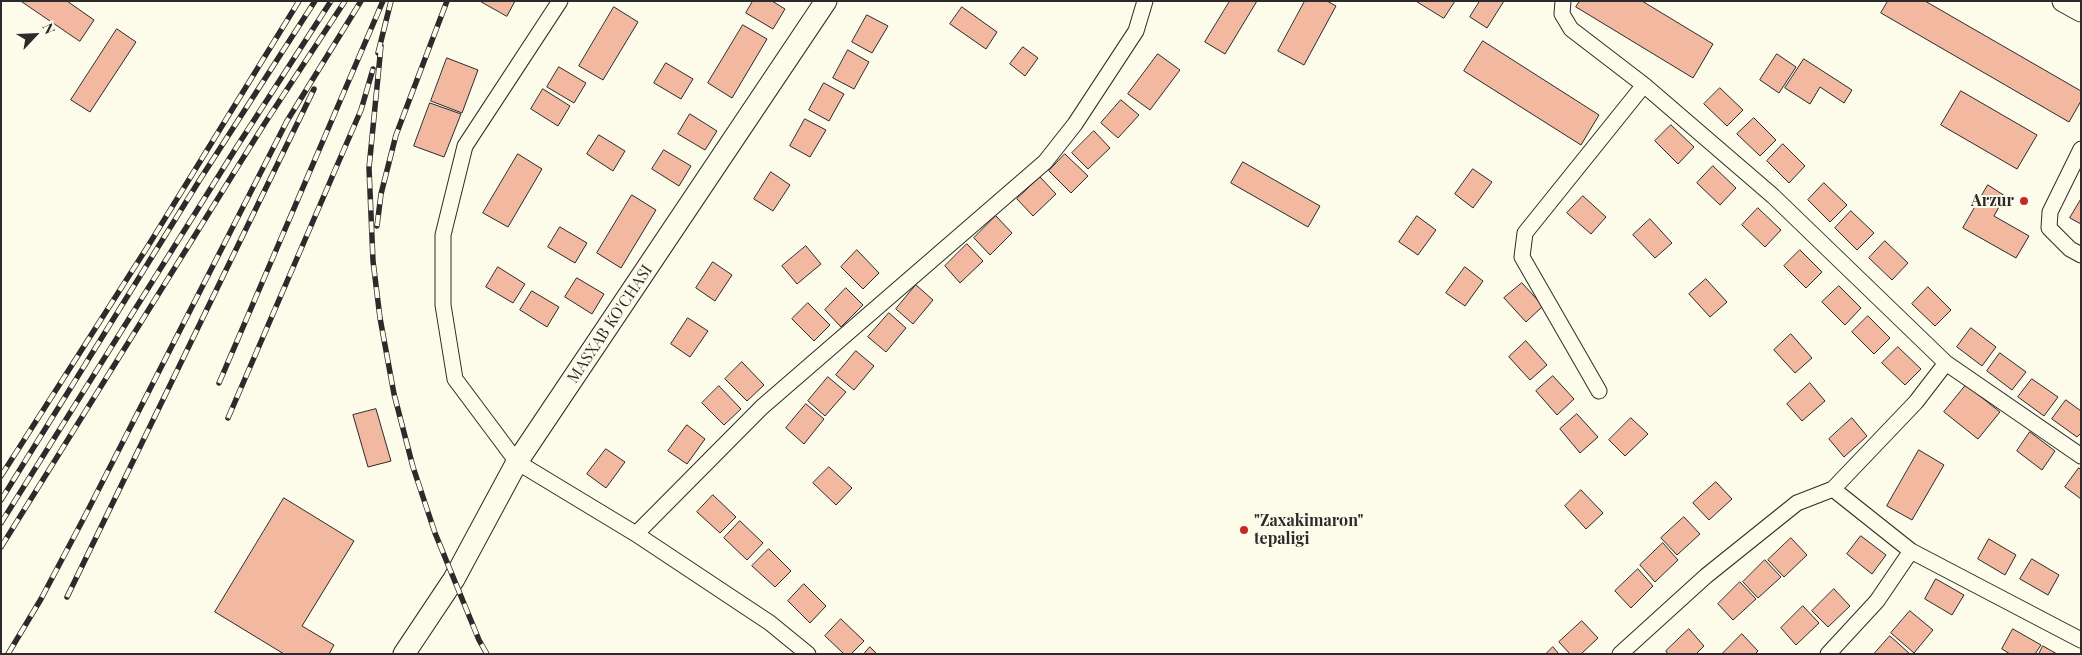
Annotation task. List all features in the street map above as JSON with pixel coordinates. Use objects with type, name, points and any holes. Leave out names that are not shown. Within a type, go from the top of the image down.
[{"type":"main road","name":"MASXAB KO'CHASI","points":[[404,654],[454,579],[517,462],[826,1]]},
{"type":"main road","points":[[2063,1],[2081,11]]},
{"type":"street","points":[[560,1],[465,146],[443,235],[443,305],[455,379],[517,462],[636,534],[770,623],[808,654]]},
{"type":"street","points":[[636,534],[762,407],[1045,162],[1075,124],[1136,31],[1145,1]]},
{"type":"street","points":[[1563,1],[1562,14],[1571,29],[1644,85],[1773,196],[1946,362],[2081,456]]},
{"type":"street","points":[[1599,391],[1522,257],[1525,233],[1644,85]]},
{"type":"street","points":[[2080,150],[2050,212],[2049,228],[2070,249],[2081,255]]},
{"type":"street","points":[[1620,654],[1706,576],[1797,503],[1833,488],[1916,402],[1946,362]]},
{"type":"street","points":[[1833,488],[1911,551],[2081,640]]},
{"type":"street","points":[[1828,654],[1877,601],[1911,551]]},
{"type":"building","points":[[21,1],[67,1],[94,20],[80,41]]},
{"type":"building","points":[[480,1],[515,1],[507,16]]},
{"type":"building","points":[[753,1],[772,1],[785,9],[773,29],[746,13]]},
{"type":"building","points":[[1230,1],[1257,1],[1225,54],[1205,42]]},
{"type":"building","points":[[1305,1],[1327,1],[1336,6],[1304,65],[1278,51]]},
{"type":"building","points":[[1416,1],[1455,1],[1444,18]]},
{"type":"building","points":[[1480,1],[1504,1],[1487,28],[1470,17]]},
{"type":"building","points":[[1580,1],[1642,1],[1713,44],[1693,78],[1576,7]]},
{"type":"building","points":[[1888,1],[1925,1],[2081,91],[2081,101],[2069,122],[1881,13]]},
{"type":"building","points":[[614,7],[638,22],[603,80],[579,66]]},
{"type":"building","points":[[962,7],[997,32],[986,49],[950,24]]},
{"type":"building","points":[[867,15],[888,26],[872,53],[852,42]]},
{"type":"building","points":[[743,25],[767,39],[732,98],[708,83]]},
{"type":"building","points":[[117,29],[136,42],[90,112],[71,100]]},
{"type":"building","points":[[1483,41],[1599,115],[1581,145],[1464,71]]},
{"type":"building","points":[[1023,47],[1038,58],[1025,76],[1010,64]]},
{"type":"building","points":[[848,50],[869,62],[854,89],[833,78]]},
{"type":"building","points":[[1158,54],[1180,70],[1150,110],[1128,94]]},
{"type":"building","points":[[1777,54],[1796,67],[1779,93],[1760,80]]},
{"type":"building","points":[[447,58],[478,70],[462,113],[431,101]]},
{"type":"building","points":[[1804,59],[1852,90],[1844,103],[1820,87],[1810,104],[1785,88]]},
{"type":"building","points":[[666,63],[693,79],[681,99],[654,83]]},
{"type":"building","points":[[559,67],[586,83],[574,103],[547,87]]},
{"type":"building","points":[[824,83],[844,94],[829,121],[809,110]]},
{"type":"building","points":[[1720,88],[1743,110],[1727,126],[1704,104]]},
{"type":"building","points":[[543,89],[570,106],[558,126],[531,109]]},
{"type":"building","points":[[1961,91],[2037,135],[2017,169],[1941,125]]},
{"type":"building","points":[[1121,100],[1139,115],[1118,138],[1101,123]]},
{"type":"building","points":[[430,103],[461,114],[444,157],[414,146]]},
{"type":"building","points":[[690,114],[717,131],[705,150],[678,134]]},
{"type":"building","points":[[1754,118],[1776,140],[1760,156],[1737,134]]},
{"type":"building","points":[[805,119],[826,130],[810,157],[790,146]]},
{"type":"building","points":[[1671,125],[1694,147],[1678,164],[1655,141]]},
{"type":"building","points":[[1094,131],[1110,148],[1088,169],[1072,153]]},
{"type":"building","points":[[599,135],[625,151],[613,171],[587,154]]},
{"type":"building","points":[[1783,144],[1805,166],[1789,183],[1767,161]]},
{"type":"building","points":[[664,150],[691,166],[679,186],[652,169]]},
{"type":"building","points":[[518,154],[542,169],[508,227],[483,213]]},
{"type":"building","points":[[1065,154],[1088,176],[1071,193],[1049,171]]},
{"type":"building","points":[[1243,162],[1320,206],[1308,227],[1231,183]]},
{"type":"building","points":[[1713,166],[1736,188],[1720,205],[1697,183]]},
{"type":"building","points":[[1473,169],[1492,182],[1473,208],[1455,194]]},
{"type":"building","points":[[771,172],[790,185],[773,211],[754,199]]},
{"type":"building","points":[[1040,177],[1056,194],[1033,216],[1017,199]]},
{"type":"building","points":[[1824,183],[1847,205],[1830,222],[1808,200]]},
{"type":"building","points":[[1988,185],[2005,196],[1994,216],[2029,236],[2016,258],[1963,228]]},
{"type":"building","points":[[632,195],[656,210],[621,268],[597,253]]},
{"type":"building","points":[[1583,196],[1606,217],[1591,234],[1567,213]]},
{"type":"building","points":[[2081,199],[2081,224],[2070,218]]},
{"type":"building","points":[[1758,208],[1781,230],[1765,247],[1742,225]]},
{"type":"building","points":[[1851,211],[1874,233],[1857,250],[1835,228]]},
{"type":"building","points":[[996,216],[1012,233],[990,255],[974,238]]},
{"type":"building","points":[[1417,216],[1436,230],[1418,255],[1399,242]]},
{"type":"building","points":[[1650,219],[1672,243],[1655,258],[1633,235]]},
{"type":"building","points":[[560,227],[587,243],[575,263],[548,247]]},
{"type":"building","points":[[1885,241],[1908,263],[1892,280],[1869,258]]},
{"type":"building","points":[[967,244],[983,261],[960,283],[945,266]]},
{"type":"building","points":[[806,246],[821,264],[797,284],[782,266]]},
{"type":"building","points":[[857,250],[879,273],[863,289],[841,267]]},
{"type":"building","points":[[1800,250],[1822,272],[1806,288],[1784,266]]},
{"type":"building","points":[[713,262],[732,275],[715,301],[696,288]]},
{"type":"building","points":[[498,267],[525,284],[513,303],[486,287]]},
{"type":"building","points":[[1465,267],[1483,281],[1465,306],[1446,293]]},
{"type":"building","points":[[577,278],[604,294],[592,314],[565,297]]},
{"type":"building","points":[[1706,279],[1727,302],[1710,317],[1689,294]]},
{"type":"building","points":[[1522,283],[1543,306],[1526,322],[1504,298]]},
{"type":"building","points":[[916,285],[933,300],[913,324],[896,309]]},
{"type":"building","points":[[1839,286],[1861,308],[1845,325],[1822,302]]},
{"type":"building","points":[[1928,287],[1951,310],[1935,326],[1912,304]]},
{"type":"building","points":[[846,288],[863,305],[841,327],[825,310]]},
{"type":"building","points":[[532,291],[559,307],[547,327],[520,310]]},
{"type":"building","points":[[808,303],[830,325],[814,341],[792,319]]},
{"type":"building","points":[[889,313],[906,328],[886,352],[868,337]]},
{"type":"building","points":[[1868,316],[1890,338],[1874,354],[1852,332]]},
{"type":"building","points":[[688,318],[708,331],[690,357],[671,344]]},
{"type":"building","points":[[1971,328],[1996,347],[1982,366],[1957,347]]},
{"type":"building","points":[[1791,334],[1812,358],[1795,373],[1774,350]]},
{"type":"building","points":[[1526,341],[1547,365],[1530,380],[1509,357]]},
{"type":"building","points":[[1898,347],[1921,369],[1905,385],[1882,363]]},
{"type":"building","points":[[856,351],[874,366],[854,390],[836,375]]},
{"type":"building","points":[[2000,353],[2026,372],[2012,390],[1987,371]]},
{"type":"building","points":[[742,362],[764,385],[747,401],[725,379]]},
{"type":"building","points":[[1553,376],[1574,399],[1557,415],[1536,391]]},
{"type":"building","points":[[828,377],[846,392],[825,416],[808,401]]},
{"type":"building","points":[[2032,379],[2058,397],[2044,416],[2018,397]]},
{"type":"building","points":[[1810,383],[1825,401],[1802,421],[1787,404]]},
{"type":"building","points":[[1966,385],[2000,412],[1978,439],[1944,412]]},
{"type":"building","points":[[719,386],[741,409],[724,425],[702,403]]},
{"type":"building","points":[[2066,400],[2081,411],[2081,433],[2077,437],[2052,419]]},
{"type":"building","points":[[806,404],[824,419],[804,444],[786,428]]},
{"type":"building","points":[[376,409],[391,461],[368,467],[353,415]]},
{"type":"building","points":[[1577,414],[1598,437],[1580,453],[1560,429]]},
{"type":"building","points":[[1631,418],[1648,434],[1625,456],[1609,440]]},
{"type":"building","points":[[1852,418],[1867,436],[1844,457],[1829,439]]},
{"type":"building","points":[[687,425],[705,439],[687,464],[668,451]]},
{"type":"building","points":[[2030,432],[2055,451],[2042,470],[2017,451]]},
{"type":"building","points":[[606,449],[625,462],[606,488],[587,474]]},
{"type":"building","points":[[1919,450],[1944,465],[1912,520],[1887,506]]},
{"type":"building","points":[[829,467],[852,488],[836,505],[813,483]]},
{"type":"building","points":[[2079,468],[2081,470],[2081,499],[2065,487]]},
{"type":"building","points":[[1716,482],[1732,499],[1709,520],[1693,503]]},
{"type":"building","points":[[1581,490],[1603,513],[1586,529],[1565,506]]},
{"type":"building","points":[[713,495],[736,517],[720,533],[697,512]]},
{"type":"building","points":[[284,498],[354,541],[302,626],[334,645],[329,654],[284,654],[215,612]]},
{"type":"building","points":[[1684,517],[1700,534],[1677,555],[1661,538]]},
{"type":"building","points":[[740,521],[763,543],[747,560],[724,538]]},
{"type":"building","points":[[1861,536],[1886,555],[1872,574],[1847,554]]},
{"type":"building","points":[[1791,538],[1807,555],[1784,577],[1768,560]]},
{"type":"building","points":[[1989,539],[2016,555],[2005,575],[1978,559]]},
{"type":"building","points":[[1663,543],[1678,560],[1655,582],[1640,565]]},
{"type":"building","points":[[769,549],[791,571],[775,587],[752,566]]},
{"type":"building","points":[[2032,559],[2059,575],[2048,595],[2020,579]]},
{"type":"building","points":[[1765,560],[1781,577],[1758,598],[1743,582]]},
{"type":"building","points":[[1638,569],[1653,586],[1631,608],[1615,591]]},
{"type":"building","points":[[1936,579],[1964,595],[1952,615],[1925,599]]},
{"type":"building","points":[[1740,582],[1756,599],[1733,620],[1718,604]]},
{"type":"building","points":[[804,584],[826,606],[810,623],[788,601]]},
{"type":"building","points":[[1834,589],[1850,606],[1828,627],[1812,611]]},
{"type":"building","points":[[1803,606],[1819,623],[1796,645],[1781,628]]},
{"type":"building","points":[[1910,611],[1933,630],[1914,653],[1891,633]]},
{"type":"building","points":[[841,619],[864,641],[851,654],[844,654],[825,636]]},
{"type":"building","points":[[1582,621],[1598,638],[1581,654],[1570,654],[1559,642]]},
{"type":"building","points":[[1689,629],[1704,646],[1696,654],[1668,654],[1666,651]]},
{"type":"building","points":[[2013,629],[2041,645],[2035,654],[2010,654],[2002,649]]},
{"type":"building","points":[[1742,634],[1758,651],[1755,654],[1722,654]]},
{"type":"building","points":[[1890,636],[1910,654],[1874,654]]},
{"type":"building","points":[[2043,646],[2057,654],[2039,654]]},
{"type":"building","points":[[870,647],[877,654],[864,654]]},
{"type":"building","points":[[1553,647],[1559,654],[1546,654]]},
{"type":"railway","points":[[1,476],[148,246],[299,1]]},
{"type":"railway","points":[[1,500],[199,181],[315,1]]},
{"type":"railway","points":[[1,523],[236,148],[331,1]]},
{"type":"railway","points":[[1,547],[263,126],[345,1]]},
{"type":"railway","points":[[8,654],[41,599],[86,514],[287,121],[361,1]]},
{"type":"railway","points":[[219,383],[383,1]]},
{"type":"railway","points":[[378,53],[391,1]]},
{"type":"railway","points":[[377,226],[381,194],[396,135],[447,1]]},
{"type":"railway","points":[[381,46],[369,168],[373,261],[380,318],[394,394],[413,467],[435,533],[479,640],[487,654]]},
{"type":"railway","points":[[228,418],[361,110],[373,69]]},
{"type":"railway","points":[[67,597],[314,89]]},
{"type":"place","name":"Arzur","points":[[2024,201]]},
{"type":"place","name":"\"Zaxakimaron\" tepaligi","points":[[1244,530]]}]
